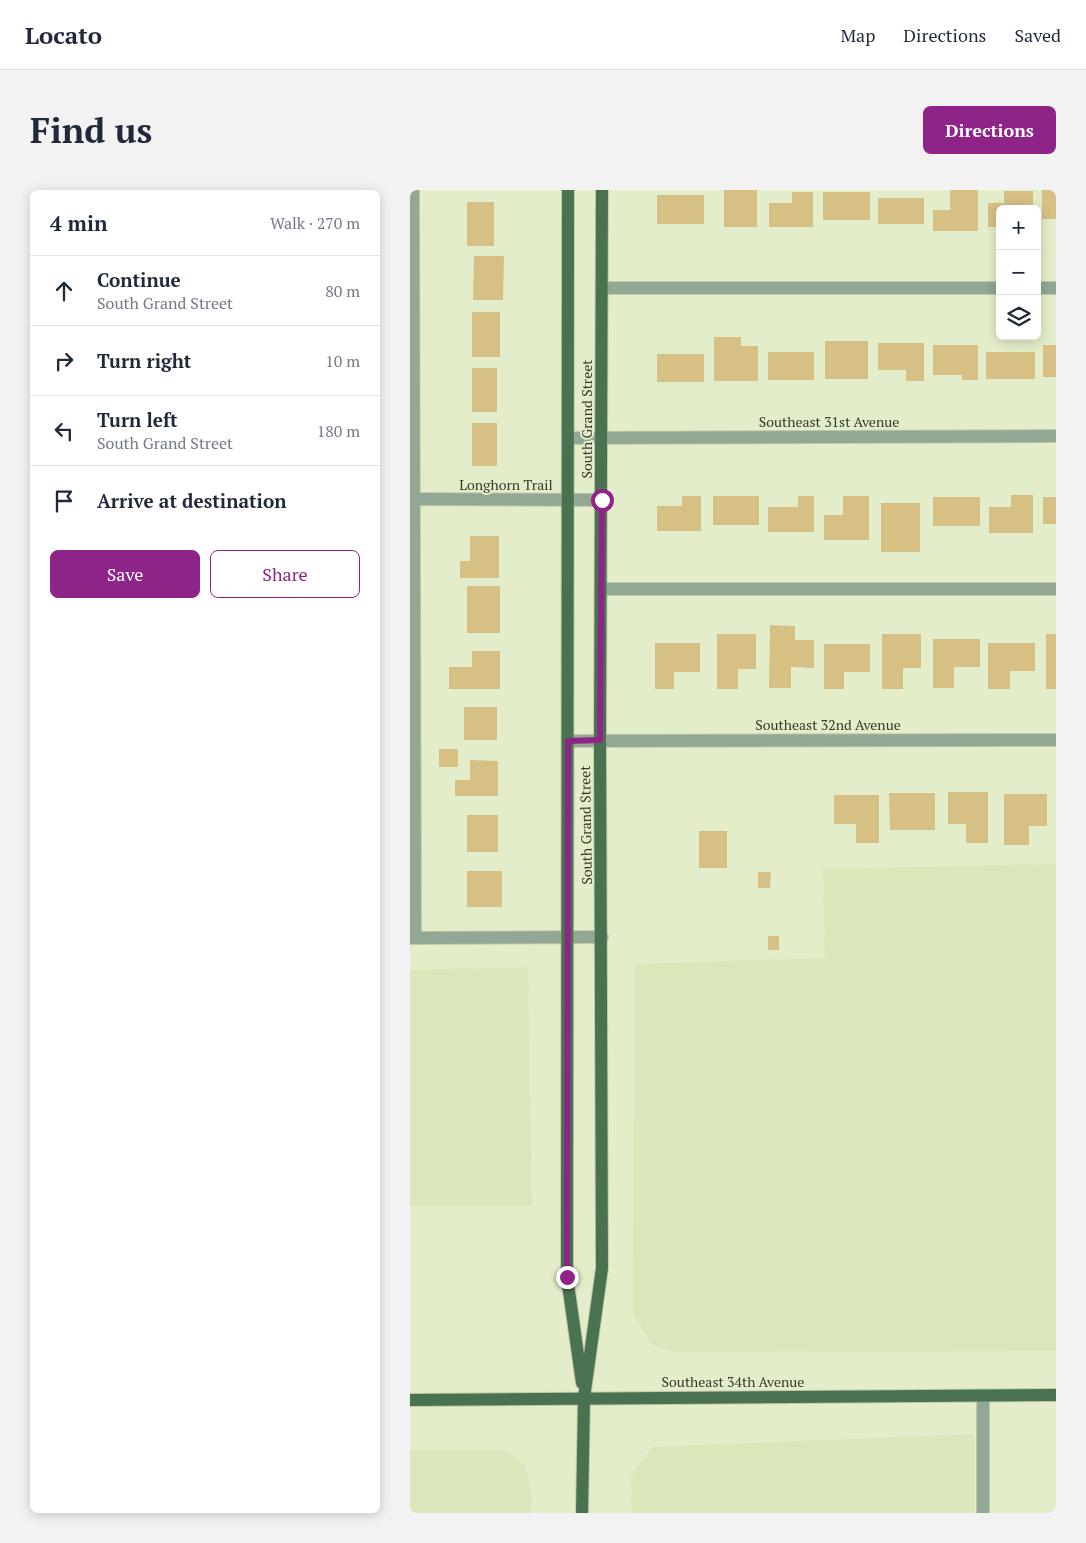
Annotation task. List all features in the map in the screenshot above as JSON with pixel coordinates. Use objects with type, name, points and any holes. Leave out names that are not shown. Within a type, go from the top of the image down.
[{"type":"main road","name":"South Grand Street","points":[[568,190],[567,1277],[584,1398]]},
{"type":"main road","name":"South Grand Street","points":[[582,1513],[584,1398],[602,1268],[600,740],[602,190]]},
{"type":"main road","name":"Southeast 34th Avenue","points":[[410,1400],[1056,1395]]},
{"type":"street","points":[[413,190],[413,938],[602,937]]},
{"type":"street","points":[[602,288],[996,288]]},
{"type":"street","points":[[1041,288],[1056,288]]},
{"type":"street","name":"Southeast 31st Avenue","points":[[569,438],[1056,436]]},
{"type":"street","name":"Longhorn Trail","points":[[412,499],[602,500]]},
{"type":"street","points":[[601,589],[1056,589]]},
{"type":"street","name":"Southeast 32nd Avenue","points":[[568,741],[1056,740]]},
{"type":"street","points":[[983,1396],[983,1513]]},
{"type":"shaded area","points":[[1056,864],[1056,1351],[674,1352],[652,1345],[633,1314],[635,964],[825,958],[823,869]]},
{"type":"shaded area","points":[[528,967],[532,1206],[410,1206],[410,970]]},
{"type":"shaded area","points":[[974,1434],[974,1513],[632,1513],[631,1476],[652,1447]]},
{"type":"shaded area","points":[[410,1450],[503,1450],[526,1465],[532,1497],[531,1513],[410,1513]]},
{"type":"building","points":[[724,190],[757,190],[757,227],[724,227]]},
{"type":"building","points":[[950,190],[978,190],[978,231],[933,231],[933,210],[950,210]]},
{"type":"building","points":[[1042,190],[1056,190],[1056,219],[1042,219]]},
{"type":"building","points":[[1004,191],[1033,191],[1033,205],[996,205],[996,227],[988,227],[988,203],[1004,203]]},
{"type":"building","points":[[792,192],[813,192],[813,227],[769,227],[769,203],[792,203]]},
{"type":"building","points":[[823,192],[870,192],[870,220],[823,220]]},
{"type":"building","points":[[657,195],[704,195],[704,224],[657,224]]},
{"type":"building","points":[[878,198],[924,198],[924,224],[878,224]]},
{"type":"building","points":[[467,202],[494,202],[494,246],[467,246]]},
{"type":"building","points":[[474,256],[504,256],[503,300],[473,300]]},
{"type":"building","points":[[472,312],[500,312],[500,357],[472,357]]},
{"type":"building","points":[[714,337],[741,337],[741,346],[758,346],[758,381],[714,381]]},
{"type":"building","points":[[825,341],[868,341],[868,379],[825,379]]},
{"type":"building","points":[[878,343],[924,343],[924,381],[906,381],[906,370],[878,370]]},
{"type":"building","points":[[933,345],[978,345],[978,380],[962,380],[962,375],[933,375]]},
{"type":"building","points":[[1043,345],[1056,345],[1056,377],[1043,377]]},
{"type":"building","points":[[768,352],[814,352],[814,380],[768,380]]},
{"type":"building","points":[[986,352],[1035,352],[1035,379],[986,379]]},
{"type":"building","points":[[657,354],[704,354],[704,382],[657,382]]},
{"type":"building","points":[[472,368],[497,368],[497,412],[472,412]]},
{"type":"building","points":[[472,423],[497,423],[497,466],[472,466]]},
{"type":"building","points":[[1011,495],[1033,495],[1033,533],[989,533],[989,507],[1011,507]]},
{"type":"building","points":[[682,496],[701,496],[701,531],[657,531],[657,506],[682,506]]},
{"type":"building","points":[[713,496],[759,496],[759,525],[713,525]]},
{"type":"building","points":[[798,496],[814,496],[814,532],[768,532],[768,507],[798,507]]},
{"type":"building","points":[[843,496],[869,496],[869,540],[824,540],[824,515],[843,515]]},
{"type":"building","points":[[933,497],[980,497],[980,526],[933,526]]},
{"type":"building","points":[[1043,497],[1056,497],[1056,524],[1043,524]]},
{"type":"building","points":[[881,503],[920,503],[920,552],[881,552]]},
{"type":"building","points":[[470,536],[499,536],[499,578],[460,578],[460,561],[470,561]]},
{"type":"building","points":[[467,586],[500,586],[500,633],[467,633]]},
{"type":"building","points":[[770,625],[795,626],[795,640],[814,640],[814,668],[791,667],[791,688],[769,688]]},
{"type":"building","points":[[717,634],[756,634],[756,669],[738,669],[738,689],[717,689]]},
{"type":"building","points":[[882,634],[921,634],[921,668],[903,668],[903,689],[882,689]]},
{"type":"building","points":[[1046,634],[1056,634],[1056,689],[1046,689]]},
{"type":"building","points":[[933,639],[980,639],[980,667],[954,667],[954,688],[933,688]]},
{"type":"building","points":[[655,643],[700,643],[700,672],[674,672],[674,689],[655,689]]},
{"type":"building","points":[[988,643],[1035,643],[1035,671],[1010,671],[1010,689],[988,689]]},
{"type":"building","points":[[824,644],[870,644],[870,672],[844,672],[844,689],[824,689]]},
{"type":"building","points":[[472,651],[500,651],[500,689],[449,689],[449,667],[472,667]]},
{"type":"building","points":[[464,707],[497,707],[497,740],[464,740]]},
{"type":"building","points":[[439,749],[458,749],[458,767],[439,767]]},
{"type":"building","points":[[470,760],[498,761],[498,796],[455,796],[455,780],[470,780]]},
{"type":"building","points":[[948,792],[988,792],[988,843],[966,843],[966,824],[948,824]]},
{"type":"building","points":[[889,793],[935,793],[935,830],[890,830]]},
{"type":"building","points":[[1004,794],[1047,794],[1047,826],[1029,826],[1029,845],[1004,845]]},
{"type":"building","points":[[834,795],[879,795],[879,843],[856,843],[856,824],[834,824]]},
{"type":"building","points":[[467,815],[498,815],[498,852],[467,852]]},
{"type":"building","points":[[699,831],[727,831],[727,868],[699,868]]},
{"type":"building","points":[[467,871],[502,871],[502,907],[467,907]]},
{"type":"building","points":[[758,872],[771,872],[770,888],[758,888]]},
{"type":"building","points":[[768,936],[779,936],[779,950],[768,950]]},
{"type":"route","points":[[567,1277],[568,741],[600,740],[602,500]]}]
